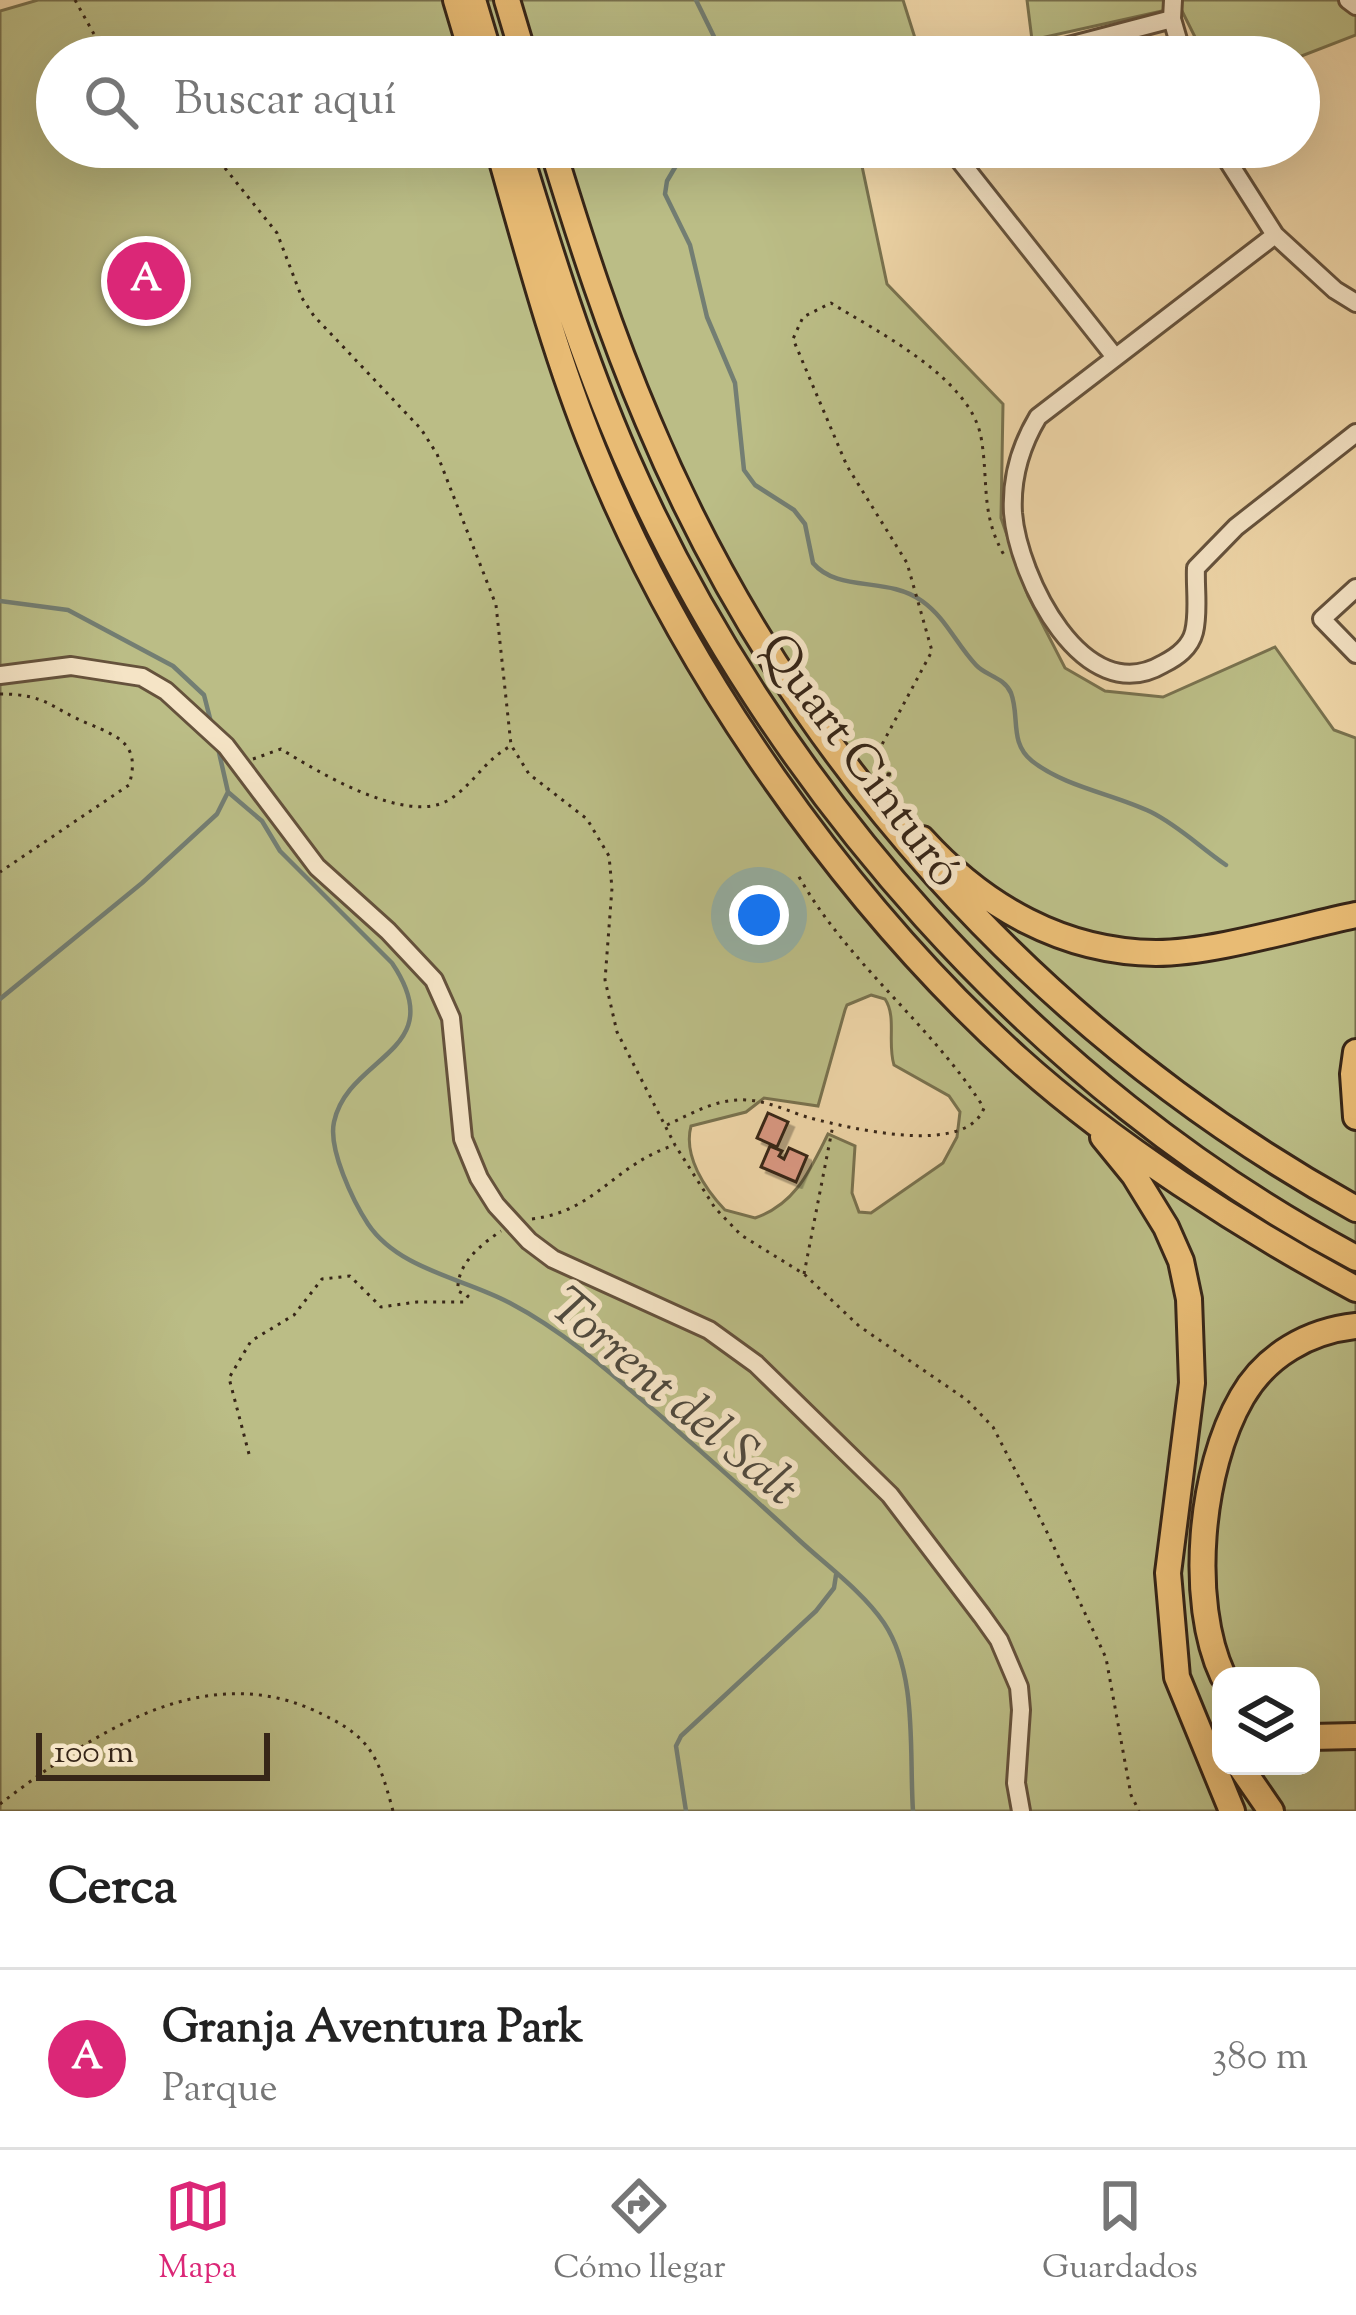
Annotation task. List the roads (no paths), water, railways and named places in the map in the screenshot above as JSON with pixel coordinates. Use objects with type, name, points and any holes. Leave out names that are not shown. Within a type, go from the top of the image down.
[{"type":"highway","points":[[457,0],[466,36]]},
{"type":"highway","points":[[473,0],[484,36]]},
{"type":"highway","points":[[507,0],[518,36]]},
{"type":"highway","points":[[504,168],[556,350],[595,454],[686,643],[787,798],[952,994],[1018,1059],[1084,1114],[1237,1219],[1356,1289]]},
{"type":"highway","name":"Quart Cinturó","points":[[525,168],[567,304],[627,459],[697,597],[824,793],[884,868],[980,973],[1104,1087],[1228,1180],[1356,1258]]},
{"type":"highway","name":"Quart Cinturó","points":[[559,168],[614,334],[658,444],[735,593],[868,799],[928,870],[1068,1007],[1189,1104],[1356,1209]]},
{"type":"highway","points":[[833,745],[942,861],[986,897],[1041,929],[1082,943],[1159,953],[1356,915]]},
{"type":"highway","points":[[1356,1052],[1356,1117]]},
{"type":"highway","points":[[1084,1114],[1155,1205],[1180,1261],[1189,1299],[1192,1383],[1168,1574],[1177,1677],[1232,1811]]},
{"type":"highway","points":[[1219,1667],[1205,1614],[1203,1570],[1217,1458],[1242,1397],[1271,1362],[1313,1336],[1356,1326]]},
{"type":"highway","points":[[1177,1644],[1193,1689],[1212,1721]]},
{"type":"highway","points":[[1320,1737],[1356,1736]]},
{"type":"highway","points":[[1246,1775],[1270,1811]]},
{"type":"street","points":[[1348,0],[1356,6]]},
{"type":"street","points":[[1090,36],[1172,9]]},
{"type":"street","points":[[966,168],[1115,358]]},
{"type":"street","points":[[1232,168],[1275,235],[1356,303]]},
{"type":"street","points":[[1275,235],[1038,417],[1022,446],[1013,484],[1018,544],[1028,578],[1061,631],[1082,654],[1108,671],[1153,670],[1184,650],[1194,634],[1196,568],[1236,526],[1356,434]]},
{"type":"street","points":[[1356,588],[1322,619],[1356,654]]},
{"type":"street","points":[[0,675],[71,666],[142,676],[166,691],[226,746],[317,867],[434,980],[451,1018],[463,1139],[479,1178],[513,1224],[553,1258],[731,1343],[890,1496],[982,1616],[1012,1669],[1022,1710],[1016,1783],[1021,1811]]},
{"type":"waterway","points":[[696,0],[714,36]]},
{"type":"waterway","points":[[675,168],[665,194],[690,245],[707,317],[735,383],[744,470],[755,485],[794,510],[805,524],[813,563],[836,578],[909,593],[922,601],[976,665],[1008,688],[1020,746],[1032,761],[1059,777],[1151,812],[1226,865]]},
{"type":"waterway","name":"Torrent del Salt","points":[[0,601],[68,610],[173,666],[204,695],[212,726]]},
{"type":"waterway","name":"Torrent del Salt","points":[[218,748],[228,792],[262,821],[280,851],[392,963],[407,993],[410,1016],[404,1035],[357,1081],[334,1122],[338,1160],[368,1224],[381,1240],[414,1263],[492,1294],[571,1341],[866,1600],[895,1643],[902,1666],[910,1714],[913,1811]]},
{"type":"waterway","points":[[0,999],[142,883],[217,814],[228,792]]},
{"type":"waterway","points":[[686,1811],[676,1746],[681,1736],[816,1611],[834,1588],[836,1575]]},
{"type":"place","name":"Granja Aventura Park","points":[[146,281]]}]
